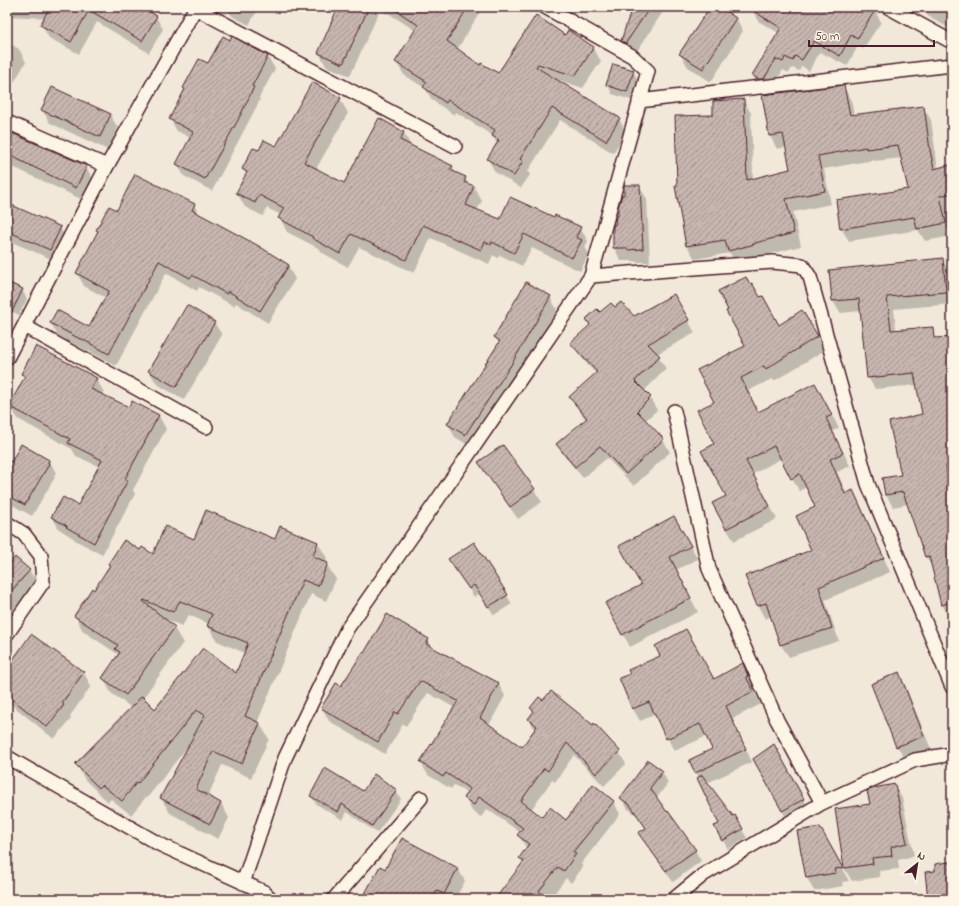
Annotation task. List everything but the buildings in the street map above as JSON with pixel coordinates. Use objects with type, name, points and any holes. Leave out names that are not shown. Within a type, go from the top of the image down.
[{"type":"street","points":[[7,358],[107,166],[196,7],[455,146]]},
{"type":"street","points":[[243,883],[284,758],[347,629],[591,276],[648,70],[632,56],[545,7]]},
{"type":"street","points":[[888,7],[952,42]]},
{"type":"street","points":[[639,101],[952,65]]},
{"type":"street","points":[[7,122],[107,166]]},
{"type":"street","points":[[591,276],[772,262],[802,265],[810,277],[868,484],[952,687]]},
{"type":"street","points":[[24,326],[206,427]]},
{"type":"street","points":[[674,411],[709,569],[778,720],[822,803]]},
{"type":"street","points":[[7,523],[24,534],[41,556],[43,582],[7,634]]},
{"type":"street","points":[[674,899],[703,875],[822,803],[915,760],[952,754]]},
{"type":"street","points":[[7,757],[159,844],[264,892],[271,899]]},
{"type":"street","points":[[334,899],[421,798]]}]
